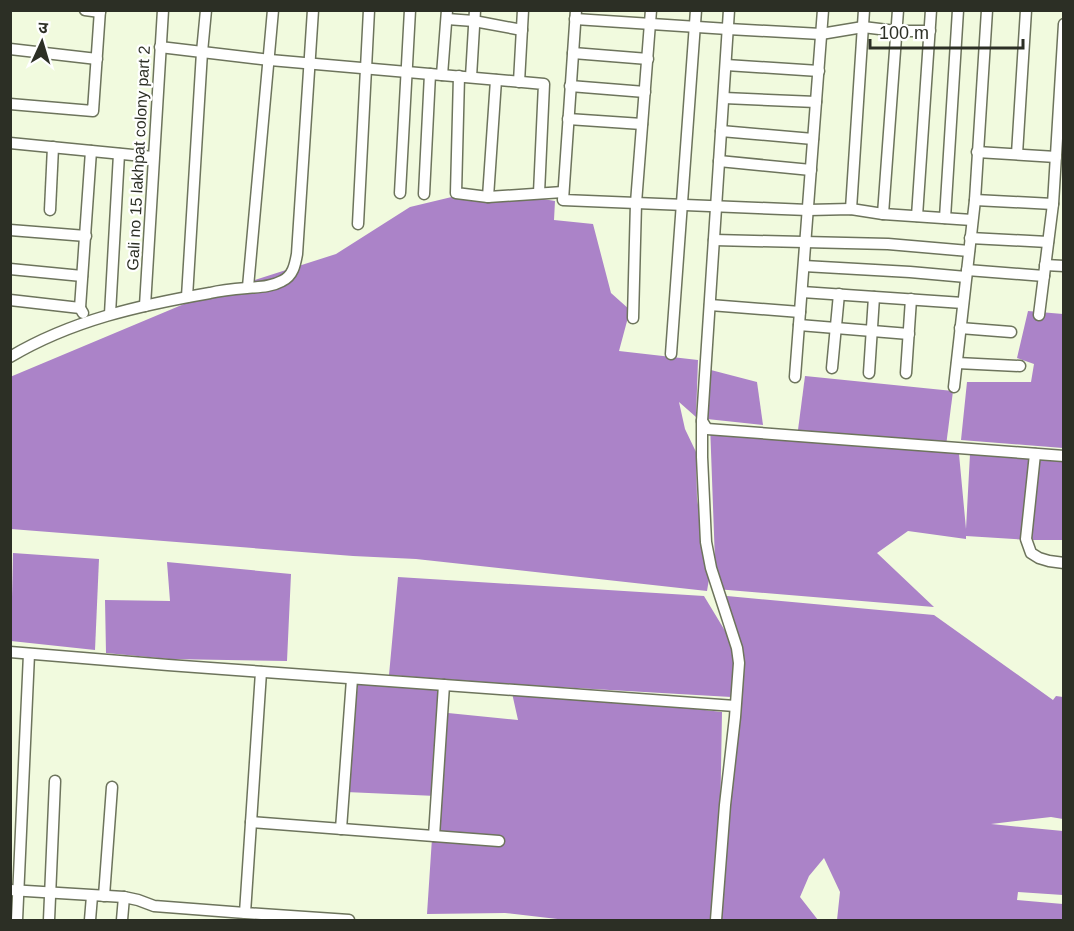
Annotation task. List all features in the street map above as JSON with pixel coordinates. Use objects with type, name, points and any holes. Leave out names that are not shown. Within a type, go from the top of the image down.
[{"type":"street","points":[[10,104],[93,111],[100,11],[85,10]]},
{"type":"street","name":"Gali no 15 lakhpat colony part 2","points":[[145,306],[162,10]]},
{"type":"street","points":[[187,297],[202,52],[207,10]]},
{"type":"street","points":[[249,287],[273,10]]},
{"type":"street","points":[[10,357],[46,338],[88,321],[187,297],[265,286],[285,280],[292,273],[296,265],[313,10]]},
{"type":"street","points":[[358,224],[369,10]]},
{"type":"street","points":[[400,192],[410,10]]},
{"type":"street","points":[[519,82],[523,10]]},
{"type":"street","points":[[633,318],[636,203],[651,10]]},
{"type":"street","points":[[671,354],[696,10]]},
{"type":"street","points":[[716,921],[739,663],[737,648],[711,568],[706,542],[702,477],[702,421],[729,10]]},
{"type":"street","points":[[795,377],[823,10]]},
{"type":"street","points":[[851,209],[864,10]]},
{"type":"street","points":[[883,214],[898,10]]},
{"type":"street","points":[[917,216],[931,10]]},
{"type":"street","points":[[945,218],[958,10]]},
{"type":"street","points":[[954,387],[975,200],[987,10]]},
{"type":"street","points":[[1017,154],[1026,10]]},
{"type":"street","points":[[442,75],[447,15],[474,16],[522,30]]},
{"type":"street","points":[[930,31],[896,31],[863,27],[821,34],[650,24],[575,15],[562,200],[808,210],[851,209],[883,214],[972,220]]},
{"type":"street","points":[[474,16],[465,77],[456,193],[488,197],[563,192]]},
{"type":"street","points":[[1039,315],[1058,152],[1064,24]]},
{"type":"street","points":[[160,47],[270,60],[544,84],[539,193]]},
{"type":"street","points":[[10,49],[97,59]]},
{"type":"street","points":[[573,53],[648,59]]},
{"type":"street","points":[[726,65],[819,71]]},
{"type":"street","points":[[424,194],[430,74]]},
{"type":"street","points":[[488,197],[496,80]]},
{"type":"street","points":[[570,86],[645,92]]},
{"type":"street","points":[[724,98],[816,102]]},
{"type":"street","points":[[568,119],[642,124]]},
{"type":"street","points":[[722,131],[813,139]]},
{"type":"street","points":[[10,143],[153,157]]},
{"type":"street","points":[[50,210],[53,147]]},
{"type":"street","points":[[88,321],[80,308],[91,151]]},
{"type":"street","points":[[977,152],[1017,154],[1058,152]]},
{"type":"street","points":[[110,315],[119,153]]},
{"type":"street","points":[[720,161],[811,170]]},
{"type":"street","points":[[975,200],[1053,204]]},
{"type":"street","points":[[10,230],[86,236]]},
{"type":"street","points":[[970,238],[1048,242]]},
{"type":"street","points":[[714,240],[888,244],[969,251]]},
{"type":"street","points":[[804,266],[967,274],[1045,271],[1064,266]]},
{"type":"street","points":[[10,269],[82,276]]},
{"type":"street","points":[[802,292],[963,303]]},
{"type":"street","points":[[832,368],[839,294]]},
{"type":"street","points":[[869,373],[874,297]]},
{"type":"street","points":[[906,373],[911,299]]},
{"type":"street","points":[[10,300],[80,308]]},
{"type":"street","points":[[710,305],[800,312]]},
{"type":"street","points":[[799,326],[909,334]]},
{"type":"street","points":[[960,328],[1011,332]]},
{"type":"street","points":[[957,363],[1020,366]]},
{"type":"street","points":[[702,421],[707,429],[1064,456]]},
{"type":"street","points":[[1035,454],[1026,534],[1028,547],[1031,553],[1039,558],[1064,563]]},
{"type":"street","points":[[10,652],[735,706]]},
{"type":"street","points":[[17,921],[15,890],[29,654]]},
{"type":"street","points":[[245,912],[261,672]]},
{"type":"street","points":[[341,830],[352,679]]},
{"type":"street","points":[[435,836],[444,685]]},
{"type":"street","points":[[49,921],[55,781]]},
{"type":"street","points":[[104,896],[112,786]]},
{"type":"street","points":[[251,822],[499,841]]},
{"type":"street","points":[[15,890],[124,897],[154,906],[349,921]]},
{"type":"street","points":[[90,921],[92,896]]},
{"type":"street","points":[[122,921],[124,897]]},
{"type":"street","points":[[192,909],[192,921]]},
{"type":"shaded area","points":[[460,195],[525,196],[555,201],[554,220],[593,224],[611,293],[630,310],[619,351],[698,360],[696,417],[679,402],[685,429],[696,452],[697,499],[710,573],[707,591],[416,559],[11,529],[10,377],[196,299],[336,254],[410,207]]},
{"type":"shaded area","points":[[1028,311],[1063,314],[1063,448],[961,440],[967,382],[1031,382],[1034,364],[1017,358]]},
{"type":"shaded area","points":[[707,369],[757,382],[763,425],[707,419]]},
{"type":"shaded area","points":[[805,376],[953,391],[946,446],[798,430]]},
{"type":"shaded area","points":[[710,424],[959,454],[966,529],[970,454],[1063,461],[1063,540],[966,536],[966,539],[908,531],[877,553],[934,607],[716,589]]},
{"type":"shaded area","points":[[13,553],[99,559],[95,650],[11,641]]},
{"type":"shaded area","points":[[167,562],[291,574],[287,661],[169,659],[106,653],[105,600],[170,601]]},
{"type":"shaded area","points":[[398,577],[704,596],[730,639],[727,596],[934,615],[1053,700],[1056,696],[1063,697],[1063,819],[1051,817],[991,824],[1063,831],[1063,895],[1018,892],[1017,900],[1063,904],[1063,920],[837,920],[840,892],[824,858],[809,876],[800,897],[818,920],[720,920],[731,697],[523,685],[722,712],[720,826],[713,920],[566,920],[505,913],[427,914],[433,823],[448,713],[518,720],[510,684],[389,675]]},
{"type":"shaded area","points":[[358,683],[443,689],[436,796],[346,792]]}]
